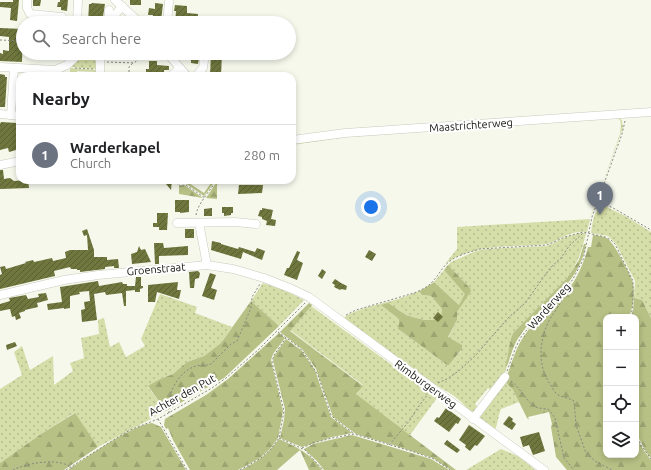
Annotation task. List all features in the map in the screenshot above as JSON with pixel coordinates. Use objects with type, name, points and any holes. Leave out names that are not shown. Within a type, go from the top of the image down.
[{"type":"street","points":[[28,0],[27,8],[30,14],[51,16]]},
{"type":"street","points":[[77,16],[78,0]]},
{"type":"street","points":[[114,16],[118,2],[133,16]]},
{"type":"street","points":[[167,16],[168,2]]},
{"type":"street","points":[[0,68],[49,71],[59,69],[72,60]]},
{"type":"street","points":[[173,60],[184,72]]},
{"type":"street","points":[[200,72],[204,68],[205,60]]},
{"type":"street","points":[[0,114],[16,115],[14,68]]},
{"type":"street","points":[[176,72],[180,68]]},
{"type":"street","name":"Maastrichterweg","points":[[296,139],[345,133],[651,112]]},
{"type":"street","points":[[0,165],[16,162]]},
{"type":"street","points":[[177,223],[235,222],[256,224]]},
{"type":"street","points":[[199,223],[207,264]]},
{"type":"street","name":"Groenstraat","points":[[0,295],[64,280],[98,274],[207,264],[232,268],[264,278],[309,297]]},
{"type":"street","name":"Rimburgerweg","points":[[309,297],[544,470]]},
{"type":"street","points":[[473,419],[505,377]]},
{"type":"path","points":[[0,40],[16,41]]},
{"type":"path","points":[[130,67],[138,60]]},
{"type":"path","points":[[129,72],[130,63]]},
{"type":"path","points":[[67,65],[69,68],[100,69],[134,63]]},
{"type":"path","name":"Warderweg","points":[[505,377],[521,337],[539,315],[564,291],[573,279],[583,260],[588,233],[622,134],[626,114]]},
{"type":"path","points":[[186,184],[205,198]]},
{"type":"path","points":[[199,223],[197,221],[196,212],[214,184]]},
{"type":"path","points":[[598,201],[651,230]]},
{"type":"path","points":[[436,384],[447,379],[466,366],[508,318],[525,303],[550,267],[561,258],[569,246],[583,232]]},
{"type":"path","points":[[341,321],[344,316],[350,313],[414,293],[422,289],[433,281],[442,268],[450,261],[470,252],[480,249],[547,245],[565,237],[583,232],[605,236],[611,240],[625,263],[633,281],[633,301],[631,314]]},
{"type":"path","points":[[169,413],[170,397],[177,382],[186,371],[203,365],[208,366],[231,344],[237,341],[251,308],[252,297],[264,278]]},
{"type":"path","points":[[564,291],[560,304],[550,319],[542,338],[541,364],[545,377],[557,394],[564,397],[569,397],[574,401],[576,425],[586,453],[595,461],[612,470]]},
{"type":"path","name":"Achter den Put","points":[[66,470],[70,466],[130,430],[158,419],[198,397],[226,378],[278,331],[309,297]]},
{"type":"path","points":[[278,331],[299,347],[315,369],[332,417],[354,434],[434,459],[450,470]]},
{"type":"path","points":[[240,470],[261,458],[271,449],[279,438],[284,411],[272,362],[274,355],[286,338]]},
{"type":"path","points":[[505,377],[519,387],[532,405],[549,410],[554,415],[564,458],[574,470]]},
{"type":"path","points":[[389,445],[410,420],[428,394]]},
{"type":"path","points":[[158,419],[187,470]]},
{"type":"path","points":[[302,448],[313,443],[354,434]]},
{"type":"path","points":[[279,438],[302,448],[323,470]]},
{"type":"path","points":[[639,441],[651,459]]},
{"type":"path","points":[[14,470],[48,462],[61,463],[70,466],[73,470]]},
{"type":"green space","points":[[78,60],[94,60],[96,69],[70,67]]},
{"type":"green space","points":[[70,68],[96,70],[96,72],[70,72]]},
{"type":"green space","points":[[617,118],[620,118],[622,121],[623,128],[601,187],[620,134],[621,125],[620,120]]},
{"type":"green space","points":[[550,123],[347,137],[296,144],[296,142],[323,138]]},
{"type":"green space","points":[[179,184],[183,184],[203,198],[179,194]]},
{"type":"green space","points":[[186,184],[190,184],[204,193],[210,184],[213,184],[204,196]]},
{"type":"green space","points":[[215,184],[218,184],[217,199],[206,198]]},
{"type":"green space","points":[[605,206],[627,217],[651,232],[651,318],[642,300],[634,298],[635,281],[616,244],[608,236],[591,233],[596,213],[601,207]]},
{"type":"green space","points":[[590,219],[587,232],[570,234],[547,244],[481,249],[457,257],[445,264],[457,249],[457,227]]},
{"type":"green space","points":[[586,233],[579,256],[571,272],[568,277],[513,333],[504,375],[493,392],[488,388],[475,404],[479,408],[473,412],[454,396],[437,386],[344,318],[363,309],[407,296],[430,285],[419,293],[422,295],[431,296],[442,309],[442,314],[435,320],[425,320],[408,316],[398,309],[381,305],[399,319],[398,326],[401,331],[449,365],[461,351],[461,345],[448,338],[457,320],[457,312],[470,288],[448,265],[451,262],[476,251],[487,249],[547,246],[566,237]]},
{"type":"green space","points":[[593,235],[599,235],[608,239],[626,267],[634,287],[630,314],[603,314],[603,458],[639,458],[639,442],[651,460],[651,470],[567,470],[556,457],[549,412],[528,417],[529,420],[513,390],[505,381],[524,336],[528,330],[567,291],[581,267],[588,247],[591,247]]},
{"type":"green space","points":[[584,244],[586,244],[582,259],[576,272],[568,284],[528,325],[519,337],[507,366],[505,367],[513,333],[568,277],[579,260]]},
{"type":"green space","points":[[448,265],[470,288],[471,291],[457,312],[457,320],[448,337],[462,345],[462,349],[449,365],[447,365],[398,329],[399,319],[381,305],[388,303],[408,316],[425,320],[435,320],[442,314],[442,309],[431,296],[422,295],[419,292],[434,282],[459,305],[465,294],[444,270]]},
{"type":"green space","points":[[444,270],[465,293],[465,296],[459,305],[434,282]]},
{"type":"green space","points":[[263,283],[286,291],[304,300],[279,326],[251,301]]},
{"type":"green space","points":[[160,294],[197,307],[195,313],[232,327],[221,343],[204,356],[187,362],[173,374],[160,379],[148,387],[166,411],[98,447],[74,413],[0,463],[0,389],[22,375],[14,352],[22,346],[30,370],[53,356],[54,385],[73,371],[70,363],[84,358],[81,338],[99,334],[98,320],[104,318],[110,347],[119,342],[126,357],[145,346],[141,339]]},
{"type":"green space","points":[[634,298],[642,300],[651,318],[651,458],[639,439],[639,314],[632,314]]},
{"type":"green space","points":[[251,301],[279,326],[224,378],[166,411],[148,386],[173,374],[187,362],[204,356],[221,343]]},
{"type":"green space","points":[[309,303],[312,305],[290,331],[363,386],[356,394],[456,470],[451,470],[433,458],[390,444],[392,441],[389,444],[356,434],[333,417],[316,369],[302,349],[280,332]]},
{"type":"green space","points":[[311,306],[437,398],[410,435],[355,396],[363,385],[290,330]]},
{"type":"green space","points":[[279,333],[285,338],[273,354],[271,360],[283,411],[278,438],[270,449],[260,458],[238,470],[190,470],[168,428],[166,429],[164,425],[165,419],[206,395],[228,379]]},
{"type":"green space","points":[[286,339],[301,350],[315,370],[331,417],[352,433],[332,437],[302,447],[280,438],[285,409],[273,361],[274,356]]},
{"type":"green space","points":[[505,381],[513,390],[519,402],[501,409],[495,430],[479,417]]},
{"type":"green space","points":[[75,413],[98,447],[64,470],[0,470],[0,463],[41,434]]},
{"type":"green space","points":[[152,423],[161,427],[186,470],[68,470],[122,435],[143,425]]},
{"type":"green space","points":[[352,435],[431,459],[449,470],[324,470],[304,449],[313,444]]},
{"type":"green space","points":[[279,439],[300,450],[277,470],[241,470],[270,450]]},
{"type":"green space","points":[[501,449],[520,457],[535,470],[466,470]]},
{"type":"green space","points":[[300,450],[303,452],[318,464],[322,470],[309,470]]},
{"type":"building","points":[[13,0],[19,0],[16,21],[10,20],[11,8],[0,7],[0,2],[13,2]]},
{"type":"building","points":[[33,0],[41,0],[40,6],[33,6]]},
{"type":"building","points":[[60,0],[68,0],[67,11],[61,10],[61,7],[57,7]]},
{"type":"building","points":[[130,0],[141,0],[141,5],[130,5]]},
{"type":"building","points":[[155,3],[163,4],[162,16],[148,15],[149,8],[155,9]]},
{"type":"building","points":[[89,4],[105,4],[103,16],[88,16]]},
{"type":"building","points":[[175,5],[187,6],[187,13],[198,14],[198,16],[176,16],[176,11],[174,11]]},
{"type":"building","points":[[0,28],[16,29],[16,60],[22,60],[22,62],[0,61],[0,53],[3,54],[3,50],[9,51],[9,37],[0,36]]},
{"type":"building","points":[[191,60],[199,60],[198,64],[191,63]]},
{"type":"building","points":[[211,60],[222,60],[221,72],[210,72]]},
{"type":"building","points":[[149,61],[157,61],[157,65],[169,66],[169,70],[164,70],[164,72],[146,72],[146,69],[149,69]]},
{"type":"building","points":[[0,74],[7,77],[5,107],[0,107]]},
{"type":"building","points":[[1,122],[16,123],[16,150],[9,152],[8,148],[0,150]]},
{"type":"building","points":[[0,170],[3,170],[4,179],[10,178],[16,181],[16,184],[28,184],[29,188],[0,189]]},
{"type":"building","points":[[166,184],[172,184],[171,190]]},
{"type":"building","points":[[239,185],[263,185],[262,193],[238,194]]},
{"type":"building","points":[[175,200],[189,200],[189,212],[175,212]]},
{"type":"building","points":[[222,207],[233,207],[233,213],[231,213],[231,215],[224,216],[224,213],[222,213]]},
{"type":"building","points":[[212,208],[212,216],[204,216],[204,209]]},
{"type":"building","points":[[262,208],[273,210],[271,219],[276,220],[275,226],[266,225],[267,221],[258,216]]},
{"type":"building","points":[[157,213],[168,213],[167,230],[159,230],[159,227],[153,227],[153,223],[157,223]]},
{"type":"building","points":[[87,229],[94,250],[94,257],[107,257],[107,260],[118,259],[119,268],[114,268],[114,266],[105,267],[105,269],[80,272],[80,270],[71,269],[70,267],[54,271],[55,276],[0,289],[0,275],[2,274],[0,267],[5,266],[6,269],[33,260],[34,262],[52,258],[53,261],[66,258],[65,252],[70,250],[88,250],[87,235],[84,236],[82,231]]},
{"type":"building","points":[[185,229],[194,229],[194,238],[185,238]]},
{"type":"building","points":[[212,241],[238,249],[239,247],[255,252],[257,248],[265,251],[262,260],[243,252],[241,259],[211,250]]},
{"type":"building","points":[[154,243],[163,243],[164,248],[188,246],[188,255],[159,256],[159,264],[155,264]]},
{"type":"building","points":[[139,246],[141,250],[145,249],[151,262],[132,264],[131,254],[137,252]]},
{"type":"building","points":[[369,250],[376,254],[372,261],[365,257]]},
{"type":"building","points":[[297,251],[300,252],[297,260],[303,263],[297,280],[284,275]]},
{"type":"building","points":[[322,269],[326,272],[322,279],[318,276]]},
{"type":"building","points":[[198,271],[200,273],[199,278],[195,279],[194,288],[190,288],[189,272]]},
{"type":"building","points":[[210,273],[216,275],[211,288],[217,290],[214,300],[202,296]]},
{"type":"building","points":[[136,277],[141,277],[141,286],[143,286],[143,288],[140,289],[140,292],[135,292],[135,290],[126,291],[126,306],[124,306],[122,293],[106,295],[105,292],[94,294],[97,320],[82,322],[81,310],[85,309],[84,302],[90,301],[89,291],[79,292],[80,294],[70,296],[70,308],[48,310],[47,304],[62,302],[60,287],[98,281],[99,286],[122,282],[123,284],[127,284],[127,286],[135,286]]},
{"type":"building","points":[[335,279],[347,286],[346,290],[340,290],[334,287],[335,285],[332,283]]},
{"type":"building","points":[[178,282],[177,290],[181,290],[179,299],[157,292],[155,302],[148,302],[148,285]]},
{"type":"building","points":[[46,293],[48,300],[37,303],[38,307],[19,313],[21,318],[16,320],[15,316],[12,317],[10,309],[0,311],[0,304],[10,301],[9,298],[26,295],[28,299],[39,297],[38,294]]},
{"type":"building","points":[[438,312],[443,317],[438,322],[433,318]]},
{"type":"building","points":[[15,342],[17,346],[7,350],[6,345]]},
{"type":"building","points":[[446,408],[461,419],[449,432],[434,421],[437,417],[439,418]]},
{"type":"building","points":[[509,416],[516,424],[512,430],[503,424]]},
{"type":"building","points":[[469,425],[485,436],[477,446],[475,445],[470,451],[465,447],[466,445],[459,440]]},
{"type":"building","points":[[539,432],[545,451],[533,455],[529,445],[523,447],[520,437]]},
{"type":"building","points":[[447,440],[460,450],[457,453],[444,444]]},
{"type":"place","name":"Warderkapel","points":[[600,215]]}]
